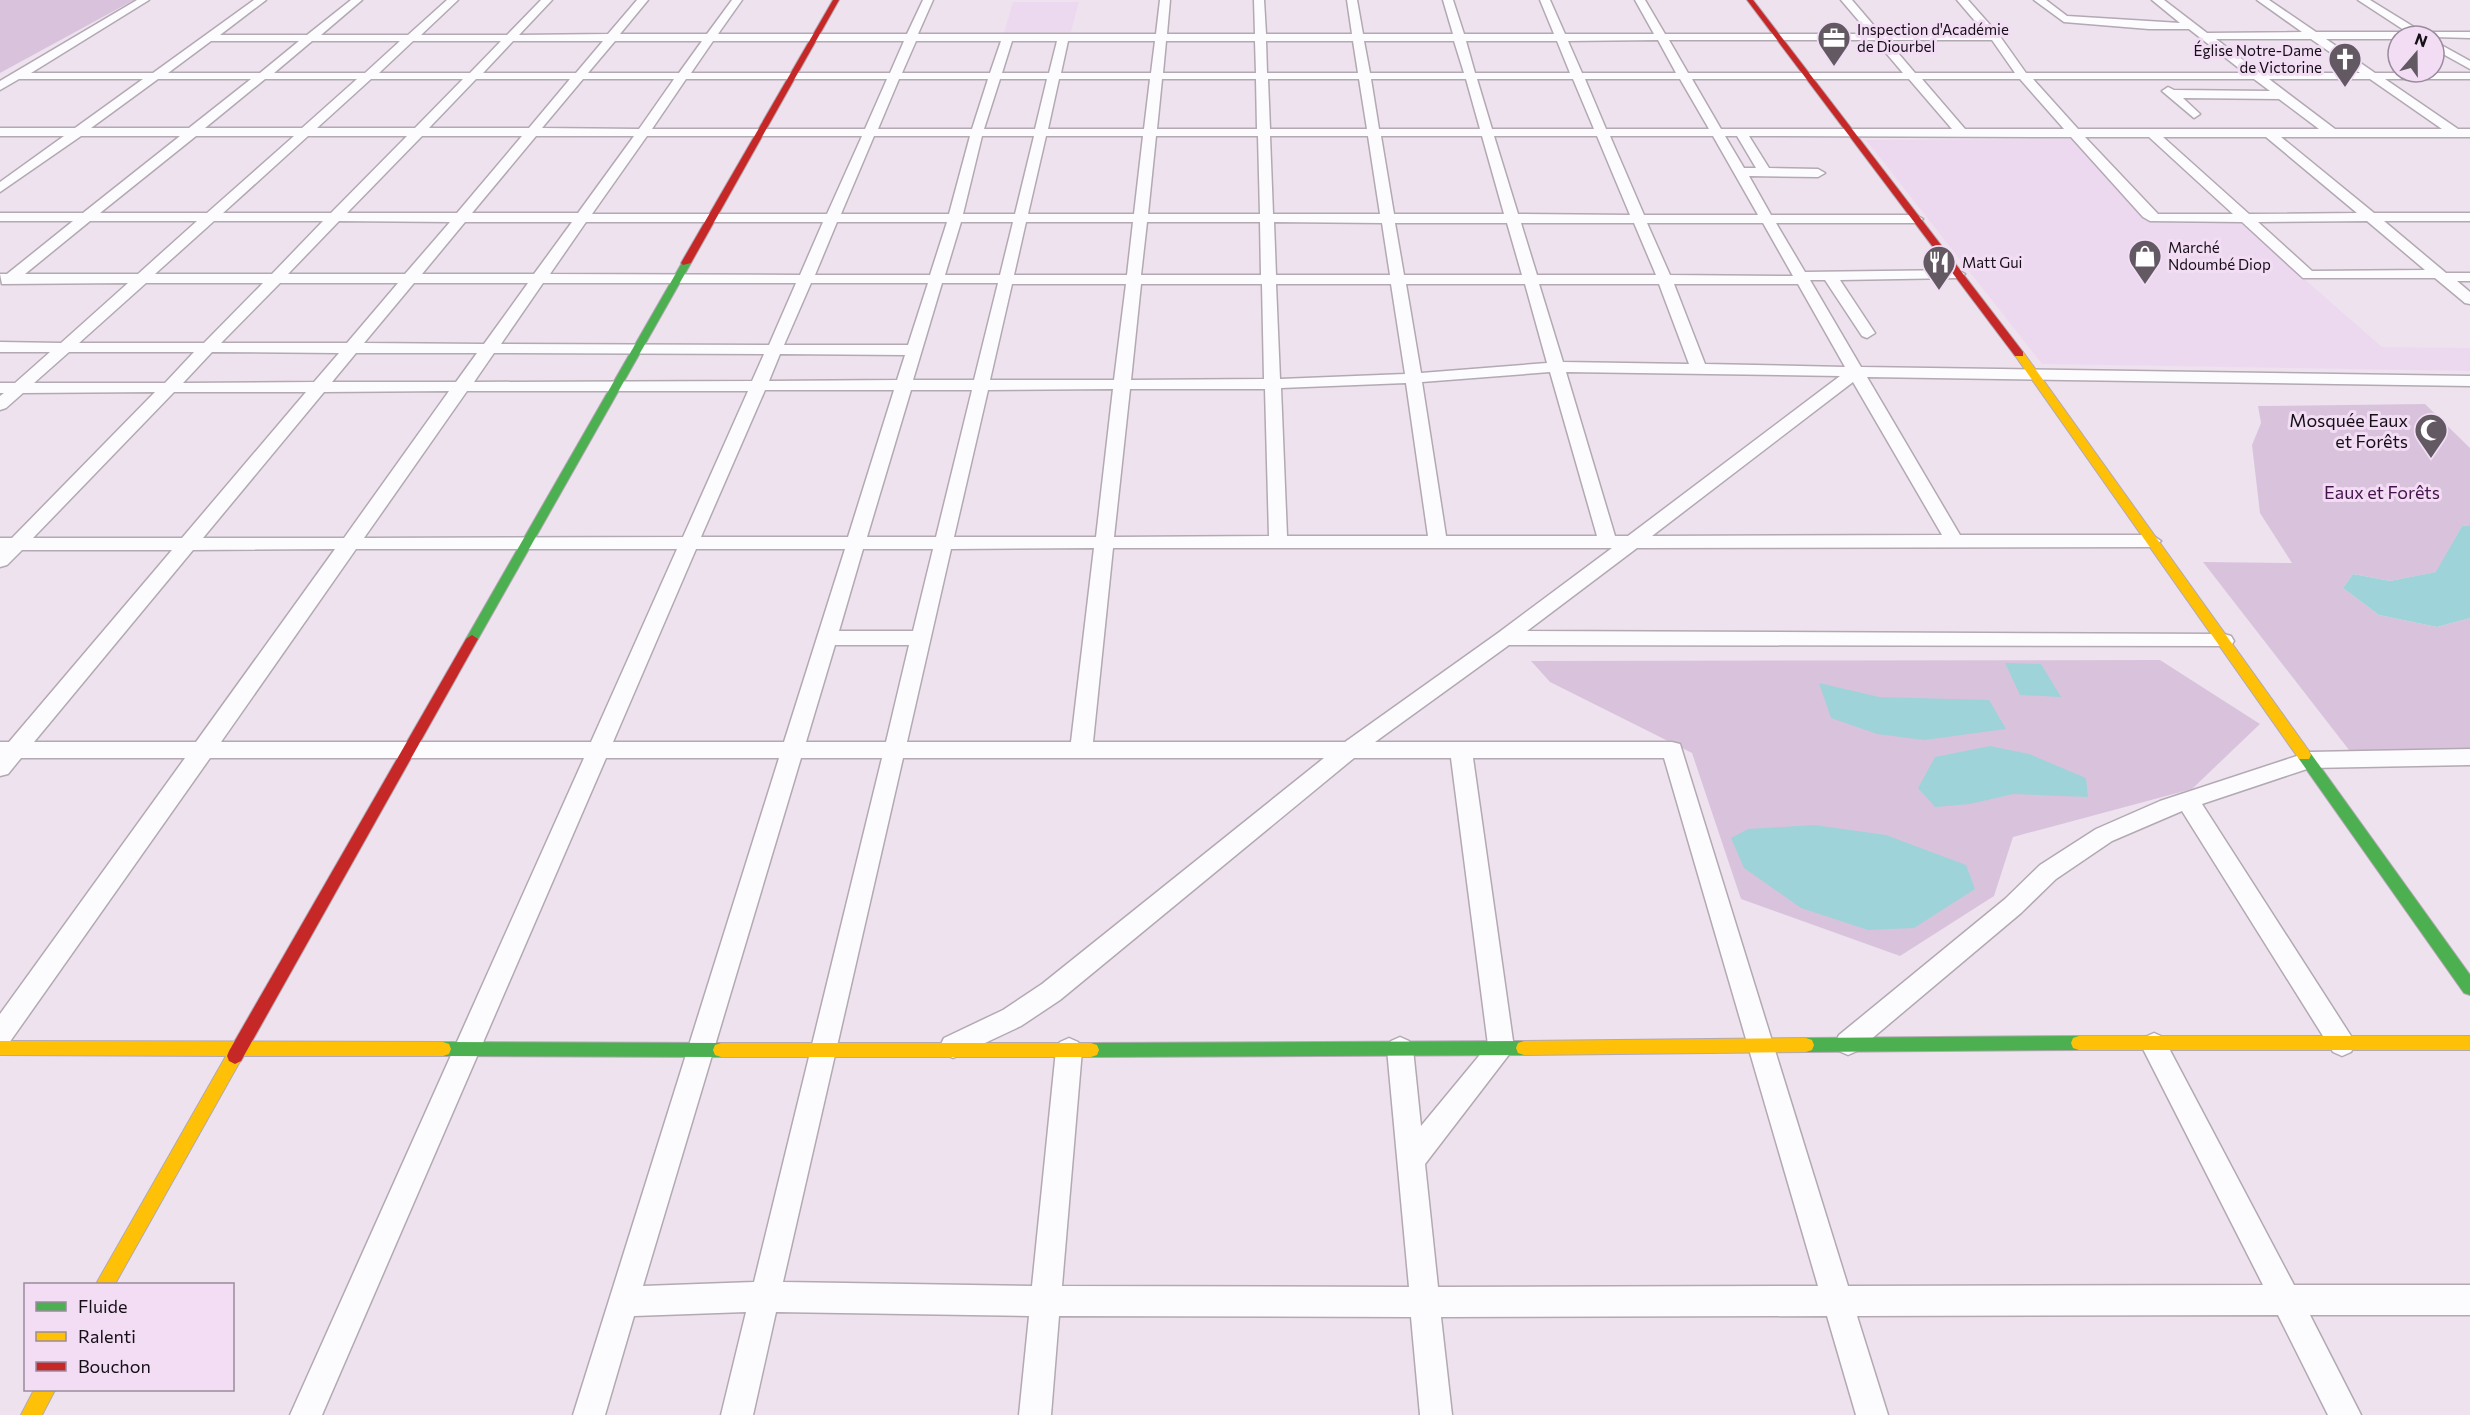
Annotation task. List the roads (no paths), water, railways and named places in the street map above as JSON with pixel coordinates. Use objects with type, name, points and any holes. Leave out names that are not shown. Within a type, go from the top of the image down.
[{"type":"street","points":[[0,86],[144,0]]},
{"type":"street","points":[[0,188],[261,0]]},
{"type":"street","points":[[4,281],[357,0]]},
{"type":"street","points":[[0,405],[453,0]]},
{"type":"street","points":[[0,561],[8,544],[169,388],[547,0]]},
{"type":"street","points":[[0,768],[8,750],[188,544],[643,0]]},
{"type":"street","points":[[0,1035],[737,0]]},
{"type":"street","points":[[106,1283],[836,0]]},
{"type":"street","points":[[306,1415],[928,0]]},
{"type":"street","points":[[1082,750],[1165,0]]},
{"type":"street","points":[[1259,0],[1278,542]]},
{"type":"street","points":[[1352,0],[1415,378],[1438,542]]},
{"type":"street","points":[[1448,0],[1608,542]]},
{"type":"street","points":[[1545,0],[1600,133],[1665,280],[1699,369]]},
{"type":"street","points":[[1641,0],[1954,541]]},
{"type":"street","points":[[1750,0],[2034,374],[2470,988]]},
{"type":"street","points":[[1846,0],[1962,133]]},
{"type":"street","points":[[1962,0],[1995,37],[2023,76],[2072,133],[2148,214],[2155,218],[2470,217]]},
{"type":"street","points":[[2039,0],[2064,19],[2131,25],[2191,26]]},
{"type":"street","points":[[2157,0],[2332,133]]},
{"type":"street","points":[[2262,0],[2463,133],[2470,142]]},
{"type":"street","points":[[2363,0],[2402,24]]},
{"type":"street","points":[[2446,35],[2470,35]]},
{"type":"street","points":[[2204,36],[2386,36]]},
{"type":"street","points":[[207,38],[1995,37]]},
{"type":"street","points":[[589,1415],[937,279],[977,132],[1007,38]]},
{"type":"street","points":[[737,1415],[767,1297],[1063,38]]},
{"type":"street","points":[[2446,51],[2470,66]]},
{"type":"street","points":[[16,76],[2470,76]]},
{"type":"street","points":[[2151,76],[2194,114]]},
{"type":"street","points":[[2171,94],[2283,95]]},
{"type":"street","points":[[0,132],[2463,133]]},
{"type":"street","points":[[1741,133],[1765,172]]},
{"type":"street","points":[[2152,133],[2308,275],[2470,277]]},
{"type":"street","points":[[2269,133],[2470,300]]},
{"type":"street","points":[[1740,172],[1818,173]]},
{"type":"street","points":[[0,217],[1916,219]]},
{"type":"street","points":[[4,281],[142,278],[1665,280],[1958,274]]},
{"type":"street","points":[[1829,275],[1867,333]]},
{"type":"street","points":[[0,347],[915,350]]},
{"type":"street","points":[[0,388],[1272,384],[1415,378],[1557,367],[2470,381]]},
{"type":"street","points":[[942,1051],[1012,1018],[1051,992],[1349,750],[1505,638],[1856,372]]},
{"type":"street","points":[[8,544],[2152,541]]},
{"type":"street","points":[[827,638],[922,638]]},
{"type":"street","points":[[1505,638],[2224,641]]},
{"type":"street","points":[[8,750],[1672,750],[1872,1415]]},
{"type":"street","points":[[1411,1160],[1501,1048],[1461,750]]},
{"type":"street","points":[[1848,1043],[2013,906],[2048,872],[2104,835],[2188,801],[2308,760],[2470,757]]},
{"type":"street","points":[[2188,801],[2342,1044]]},
{"type":"street","points":[[0,1048],[942,1051],[1762,1047],[1848,1043],[2154,1045],[2470,1043]]},
{"type":"street","points":[[2154,1045],[2345,1415]]},
{"type":"street","points":[[1400,1049],[1436,1415]]},
{"type":"street","points":[[1035,1415],[1069,1050]]},
{"type":"street","points":[[624,1300],[767,1297],[1045,1301],[1425,1302],[1838,1299],[2470,1300]]},
{"type":"street","points":[[31,1415],[44,1391]]},
{"type":"water","points":[[2470,525],[2470,618],[2437,627],[2379,615],[2343,588],[2353,574],[2390,581],[2436,572],[2462,526]]},
{"type":"water","points":[[2005,663],[2041,664],[2061,697],[2020,695]]},
{"type":"water","points":[[1819,683],[1879,697],[1989,700],[2006,729],[1924,740],[1877,734],[1831,718]]},
{"type":"water","points":[[1990,746],[2029,754],[2086,778],[2088,797],[2013,794],[1970,804],[1935,807],[1918,788],[1935,757]]},
{"type":"water","points":[[1814,825],[1886,835],[1966,865],[1975,889],[1914,928],[1868,930],[1801,908],[1744,868],[1731,838],[1748,829]]},
{"type":"place","name":"Inspection d'Académie de Diourbel","points":[[1834,67]]},
{"type":"place","name":"Église Notre-Dame de Victorine","points":[[2345,88]]},
{"type":"place","name":"Marché Ndoumbé Diop","points":[[2145,285]]},
{"type":"place","name":"Matt Gui","points":[[1939,291]]},
{"type":"place","name":"Mosquée Eaux et Forêts","points":[[2431,459]]},
{"type":"park label","name":"Eaux et Forêts","points":[[2382,492]]}]
